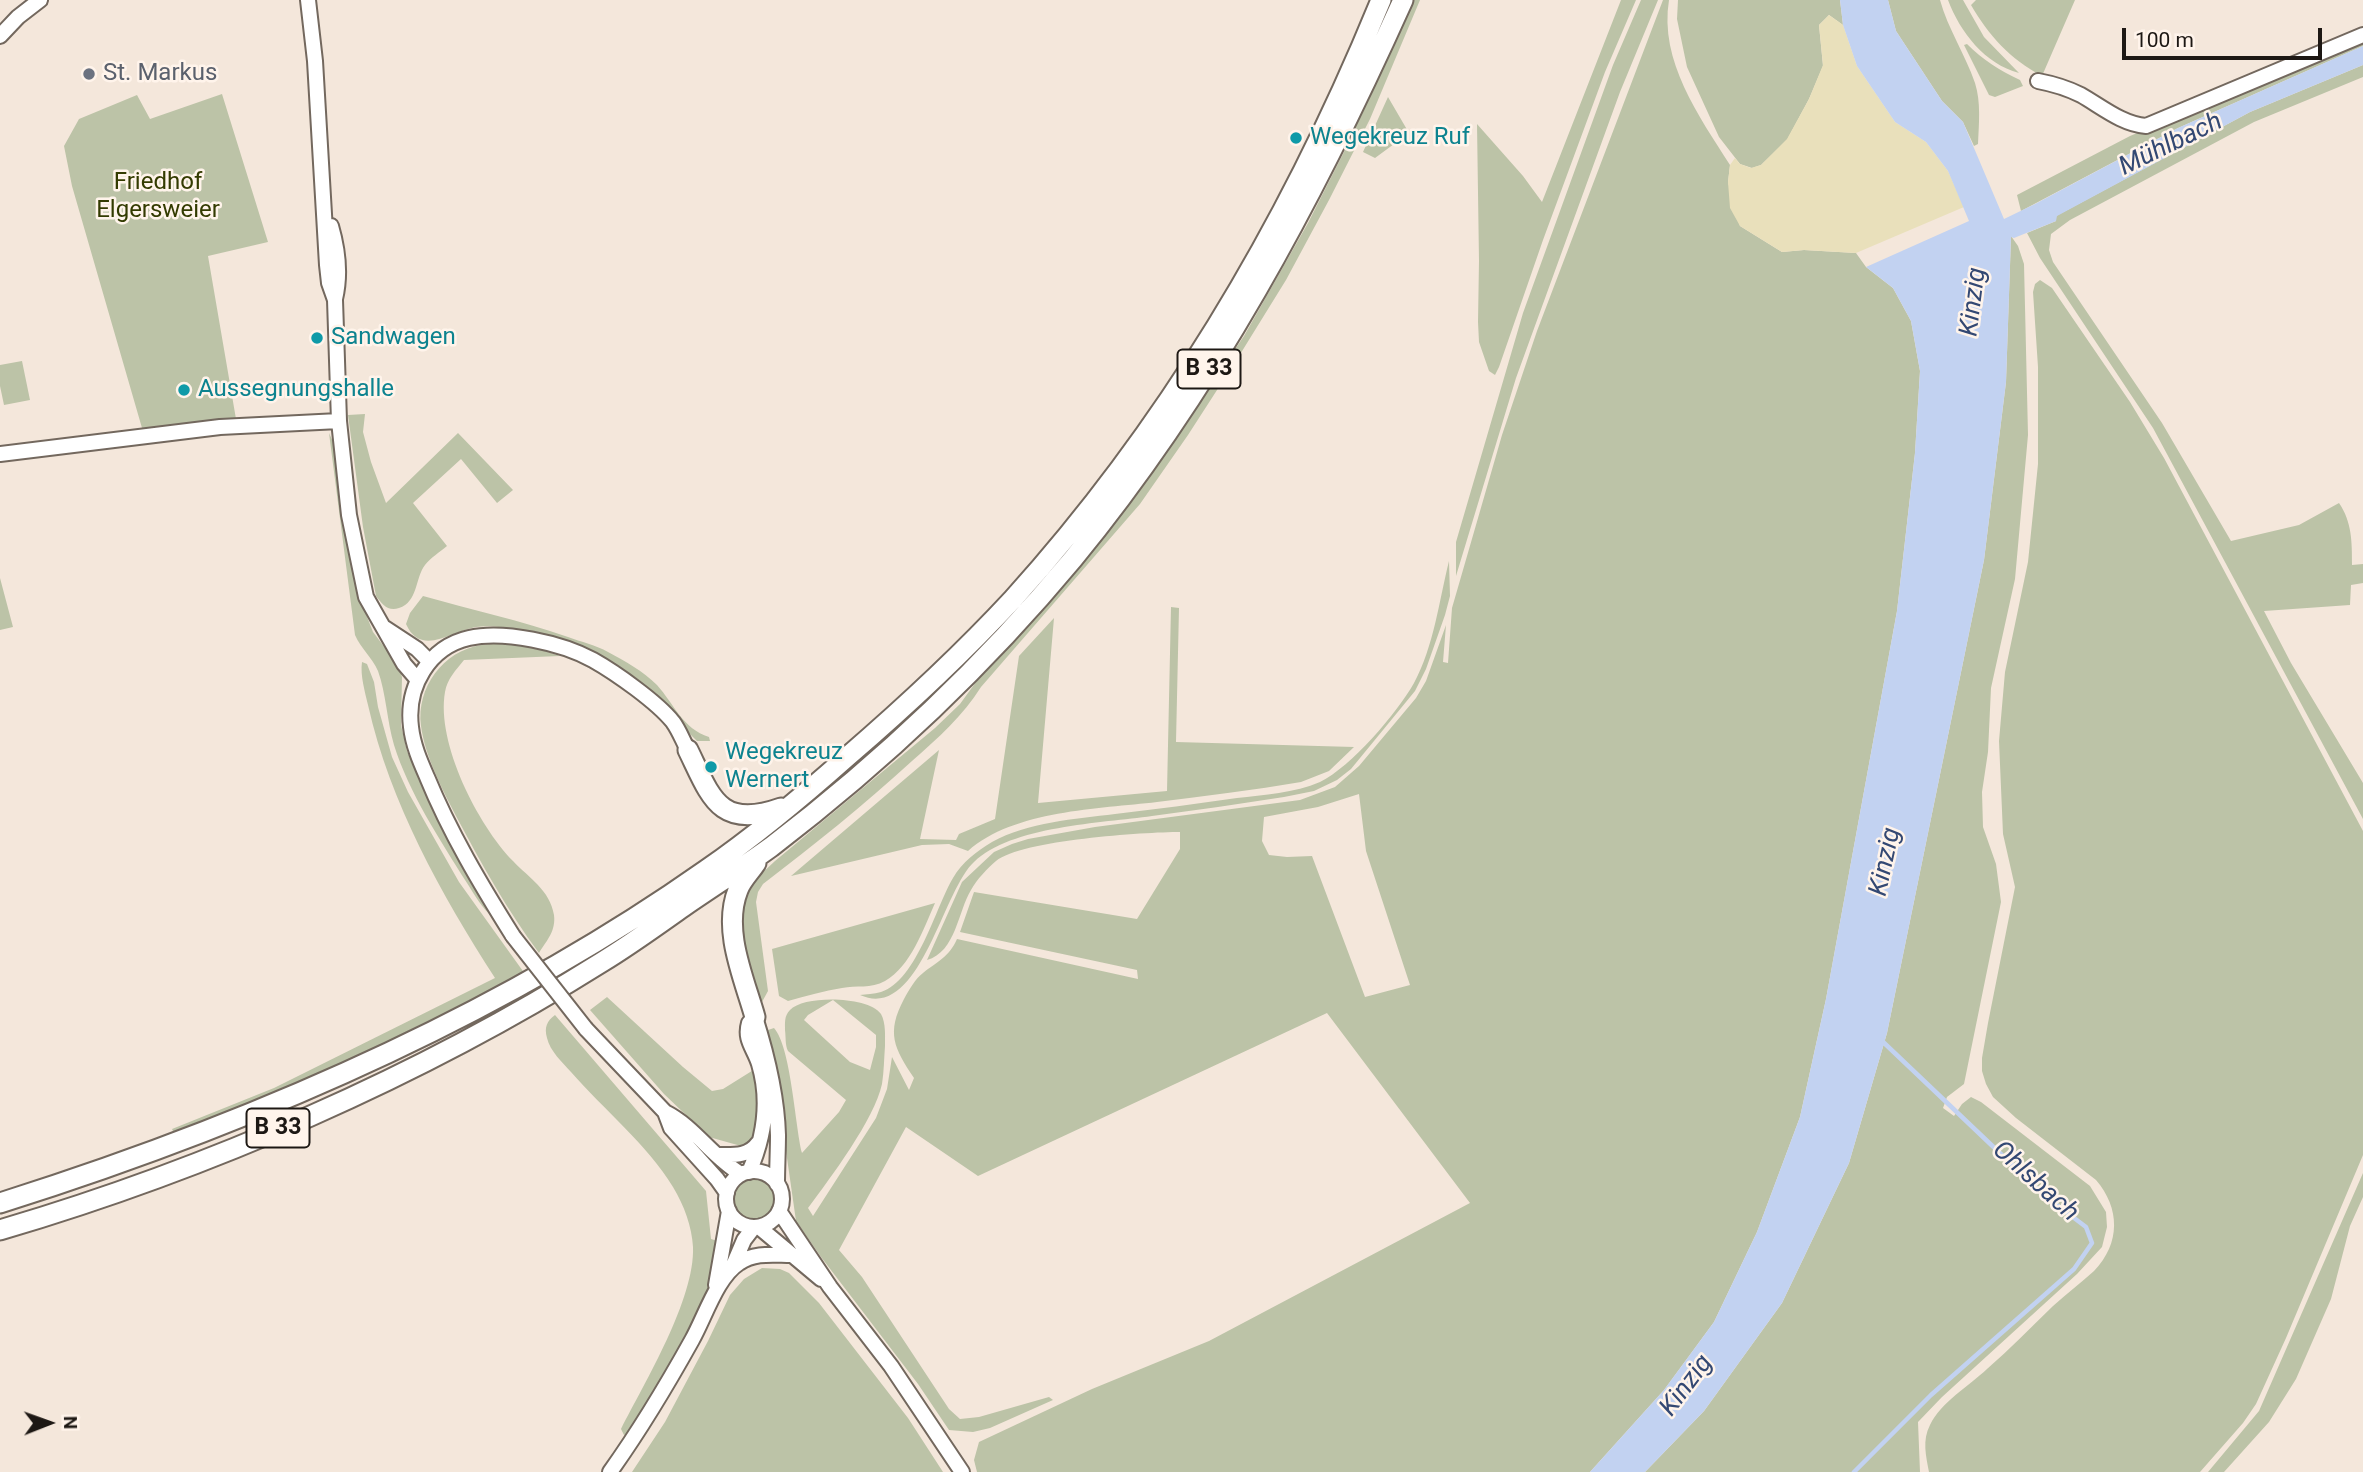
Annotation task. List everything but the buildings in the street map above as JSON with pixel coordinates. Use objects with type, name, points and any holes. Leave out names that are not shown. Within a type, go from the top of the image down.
[{"type":"highway","name":"B 33","points":[[0,1202],[80,1178],[298,1095],[472,1010],[609,933],[706,870],[795,802],[893,717],[1013,599],[1094,501],[1164,406],[1226,311],[1276,226],[1318,144],[1381,0]]},
{"type":"highway","name":"B 33","points":[[0,1230],[140,1184],[225,1151],[339,1102],[433,1057],[602,962],[766,850],[824,806],[949,694],[1071,562],[1114,507],[1232,334],[1296,223],[1403,0]]},
{"type":"highway","points":[[688,750],[710,794],[723,809],[738,815],[763,814],[795,802]]},
{"type":"highway","name":"B 33","points":[[755,1017],[735,945],[732,912],[738,888],[766,850]]},
{"type":"street","points":[[0,36],[40,0]]},
{"type":"street","points":[[308,0],[315,61],[323,204],[336,243],[339,264],[335,300],[339,421],[349,516],[366,597],[404,664],[417,679]]},
{"type":"street","points":[[2038,81],[2079,94],[2132,125],[2146,126],[2363,35]]},
{"type":"street","points":[[0,454],[220,426],[339,421]]},
{"type":"street","points":[[383,627],[429,661]]},
{"type":"street","points":[[688,750],[673,722],[621,677],[591,659],[551,645],[494,635],[468,638],[449,646],[429,661],[417,679],[410,725],[418,755],[455,838],[513,936],[586,1028],[665,1112],[681,1120],[729,1168],[745,1173],[765,1173],[777,1184]]},
{"type":"street","points":[[611,1472],[671,1377],[713,1297],[731,1269],[744,1240],[757,1227],[768,1223],[779,1211],[782,1197],[777,1184],[778,1134],[774,1096],[770,1070],[755,1017],[749,1023],[747,1038],[763,1080],[764,1124],[761,1139],[745,1173],[729,1186],[725,1240],[713,1297]]},
{"type":"street","points":[[665,1112],[671,1128],[727,1193]]},
{"type":"street","points":[[717,1155],[748,1153],[761,1139]]},
{"type":"street","points":[[729,1211],[739,1223],[760,1228],[772,1237],[830,1287]]},
{"type":"street","points":[[779,1211],[830,1287],[891,1366],[961,1472]]},
{"type":"street","points":[[731,1269],[752,1257],[791,1255]]},
{"type":"green space","points":[[1412,0],[1420,0],[1370,119],[1286,280],[1188,435],[1140,504],[950,726],[857,809],[763,884],[756,902],[768,991],[762,1002],[758,1003],[736,928],[744,890],[960,704],[976,682],[1035,617],[1159,461],[1244,336],[1308,223],[1346,148]]},
{"type":"green space","points":[[1621,0],[1636,0],[1605,72],[1495,375],[1489,371],[1479,342],[1477,124],[1542,202]]},
{"type":"green space","points":[[1641,0],[1658,0],[1620,92],[1516,378],[1456,576],[1456,542],[1523,313],[1613,65]]},
{"type":"green space","points":[[1663,0],[1669,0],[1667,23],[1676,66],[1694,107],[1730,165],[1728,182],[1740,226],[1782,252],[1804,250],[1856,253],[1866,267],[1893,288],[1911,321],[1920,371],[1915,453],[1897,611],[1826,999],[1800,1117],[1757,1232],[1714,1322],[1664,1390],[1590,1472],[977,1472],[974,1460],[979,1442],[1092,1389],[1209,1341],[1470,1203],[1327,1013],[978,1176],[906,1127],[839,1250],[862,1277],[949,1409],[960,1419],[979,1417],[1049,1397],[1053,1400],[990,1428],[973,1432],[949,1430],[918,1384],[796,1221],[774,1067],[765,1031],[774,1028],[785,1052],[802,1153],[839,1112],[846,1100],[788,1051],[785,1025],[788,1012],[797,1005],[808,1002],[822,1000],[836,1000],[850,1001],[874,1008],[884,1021],[884,1070],[877,1098],[851,1148],[808,1208],[813,1216],[876,1118],[887,1089],[892,1057],[909,1090],[914,1078],[901,1058],[895,1040],[898,1011],[917,978],[947,955],[957,939],[1138,979],[1137,970],[960,932],[974,892],[1137,919],[1180,849],[1180,832],[1056,843],[1010,854],[996,861],[973,886],[944,949],[927,960],[962,882],[994,852],[1028,839],[1095,827],[1300,800],[1335,787],[1359,766],[1416,698],[1426,681],[1446,625],[1443,662],[1448,663],[1452,608],[1502,435],[1537,331]],"holes":[[[1359,794],[1366,851],[1410,985],[1365,997],[1312,856],[1269,855],[1262,841],[1264,817],[1318,807]],[[833,1000],[876,1035],[870,1070],[850,1062],[804,1020]]]},
{"type":"green space","points":[[1678,0],[1840,0],[1843,25],[1829,15],[1819,25],[1823,66],[1809,99],[1787,140],[1761,165],[1752,168],[1740,164],[1719,137],[1687,67],[1677,19]]},
{"type":"green space","points":[[1888,0],[1940,0],[1977,90],[1978,144],[1974,146],[1963,122],[1942,101],[1896,31]]},
{"type":"green space","points":[[1948,0],[1963,0],[1984,37],[2019,73],[1995,62],[1975,45],[1959,24]]},
{"type":"green space","points":[[1976,0],[2075,0],[2042,76],[2020,62],[1993,37],[1971,5]]},
{"type":"green space","points":[[2363,39],[2363,46],[2178,128],[2021,211],[2017,195],[2130,136]]},
{"type":"green space","points":[[1967,44],[1992,64],[2020,80],[2023,86],[1995,97],[1989,95],[1964,45]]},
{"type":"green space","points":[[2363,65],[2363,77],[2254,122],[2070,220],[2051,234],[2049,250],[2053,262],[2162,423],[2231,541],[2299,525],[2339,503],[2347,517],[2352,565],[2363,564],[2363,583],[2351,585],[2350,605],[2264,611],[2291,663],[2363,783],[2363,819],[2153,428],[2040,258],[2027,233],[2056,221],[2056,216],[2250,112]]},
{"type":"green space","name":"Friedhof Elgersweier","points":[[222,94],[268,242],[208,256],[236,419],[142,428],[72,186],[64,146],[79,119],[137,95],[150,119]]},
{"type":"green space","points":[[1388,97],[1409,133],[1375,158],[1363,152]]},
{"type":"green space","points":[[2011,236],[2018,246],[2024,264],[2028,435],[2015,579],[1991,688],[1988,752],[1982,792],[1983,827],[1996,864],[2001,902],[1964,1084],[1947,1097],[1943,1108],[1954,1116],[1971,1097],[1981,1102],[2090,1186],[2106,1212],[2107,1227],[2102,1247],[2077,1274],[1918,1422],[1920,1472],[1645,1472],[1704,1411],[1782,1303],[1849,1163],[1887,1033],[1984,560],[2006,382]]},
{"type":"green space","points":[[2040,280],[2052,288],[2130,402],[2164,458],[2363,831],[2363,1155],[2256,1404],[2200,1472],[1929,1472],[1926,1454],[1928,1431],[1941,1409],[2094,1271],[2103,1260],[2113,1237],[2110,1202],[2096,1180],[1993,1097],[1982,1071],[1988,1023],[2015,887],[2003,834],[1999,741],[2005,672],[2028,562],[2038,464],[2038,367],[2033,292],[2035,284]]},
{"type":"green space","points":[[22,361],[30,400],[4,405],[0,365]]},
{"type":"green space","points":[[365,414],[363,432],[386,503],[458,433],[513,490],[497,503],[461,459],[413,503],[447,546],[425,565],[410,601],[395,609],[386,606],[376,596],[363,527],[348,415]]},
{"type":"green space","points":[[329,433],[334,444],[347,541],[360,599],[373,632],[398,665],[402,677],[401,725],[407,751],[449,843],[493,917],[476,897],[417,798],[394,745],[378,671],[355,635]]},
{"type":"green space","points":[[1449,561],[1450,596],[1426,669],[1415,691],[1351,769],[1337,780],[1314,791],[1284,797],[1033,833],[990,850],[974,862],[962,877],[928,950],[899,990],[881,998],[860,995],[881,992],[894,985],[905,973],[924,941],[957,872],[975,853],[1006,835],[1068,820],[1290,791],[1310,786],[1332,775],[1372,738],[1414,683],[1431,639]]},
{"type":"green space","points":[[0,578],[13,627],[0,630]]},
{"type":"green space","points":[[423,596],[532,625],[603,650],[652,680],[686,722],[709,737],[710,741],[697,741],[653,693],[633,676],[601,658],[565,643],[530,632],[490,626],[467,629],[429,641],[420,639],[412,634],[406,624],[410,613]]},
{"type":"green space","points":[[1171,607],[1179,608],[1176,742],[1354,747],[1329,771],[1301,782],[1058,814],[1009,827],[987,837],[968,851],[949,844],[922,845],[791,876],[939,750],[920,839],[956,840],[959,834],[995,819],[1019,656],[1054,618],[1038,803],[1167,791]]},
{"type":"green space","points":[[485,644],[513,644],[560,656],[464,660],[448,683],[444,712],[453,758],[486,827],[513,861],[538,885],[552,906],[554,926],[539,953],[495,886],[456,816],[430,761],[421,726],[423,698],[428,685],[444,663],[467,649]]},
{"type":"green space","points":[[362,662],[367,664],[374,682],[392,757],[408,792],[459,882],[525,974],[377,1050],[176,1137],[172,1129],[274,1088],[495,978],[455,914],[404,812],[378,741],[363,684]]},
{"type":"green space","points":[[935,903],[909,957],[885,981],[788,1001],[779,996],[772,949]]},
{"type":"green space","points":[[607,997],[712,1091],[723,1089],[755,1069],[760,1128],[751,1142],[741,1146],[709,1137],[664,1094],[590,1010]]},
{"type":"green space","points":[[555,1015],[706,1191],[711,1239],[721,1242],[711,1282],[689,1332],[630,1433],[624,1435],[621,1429],[667,1340],[686,1291],[691,1268],[692,1239],[684,1209],[663,1171],[551,1047],[546,1027]]},
{"type":"green space","points":[[2363,1173],[2363,1197],[2350,1226],[2331,1299],[2296,1379],[2269,1422],[2224,1472],[2208,1472],[2259,1411]]},
{"type":"green space","points":[[755,1178],[770,1184],[776,1199],[770,1214],[755,1220],[740,1214],[734,1199],[740,1184]]},
{"type":"green space","points":[[762,1268],[780,1269],[789,1273],[819,1303],[908,1418],[943,1472],[632,1472],[665,1422],[730,1295],[744,1279]]},
{"type":"sand","points":[[1829,15],[1843,25],[1857,66],[1895,122],[1926,142],[1948,171],[1964,207],[1856,253],[1804,250],[1782,252],[1740,226],[1730,208],[1730,165],[1735,158],[1740,164],[1751,168],[1761,165],[1787,139],[1809,99],[1823,65],[1819,25]]},
{"type":"water","points":[[1840,0],[1888,0],[1896,31],[1942,101],[1963,122],[2004,219],[2178,128],[2363,46],[2363,65],[2250,112],[2057,216],[2056,221],[2011,237],[2006,382],[1984,560],[1887,1033],[1849,1163],[1782,1303],[1704,1411],[1645,1472],[1590,1472],[1664,1390],[1714,1322],[1757,1232],[1800,1117],[1826,999],[1897,611],[1915,453],[1920,371],[1911,321],[1893,288],[1866,267],[1969,221],[1948,171],[1926,142],[1895,122],[1857,66],[1843,25]]},
{"type":"waterway","name":"Ohlsbach","points":[[1854,1472],[1931,1395],[2074,1269],[2092,1243],[2086,1227],[2045,1196],[1881,1040]]},
{"type":"place","name":"St. Markus","points":[[89,74]]},
{"type":"place","name":"Wegekreuz Ruf","points":[[1296,138]]},
{"type":"place","name":"Sandwagen","points":[[317,338]]},
{"type":"place","name":"Aussegnungshalle","points":[[184,390]]},
{"type":"place","name":"Wegekreuz Wernert","points":[[711,767]]},
{"type":"water label","name":"Mühlbach","points":[[2171,145]]},
{"type":"water label","name":"Kinzig","points":[[1974,302]]},
{"type":"water label","name":"Kinzig","points":[[1886,862]]},
{"type":"water label","name":"Kinzig","points":[[1687,1386]]}]
